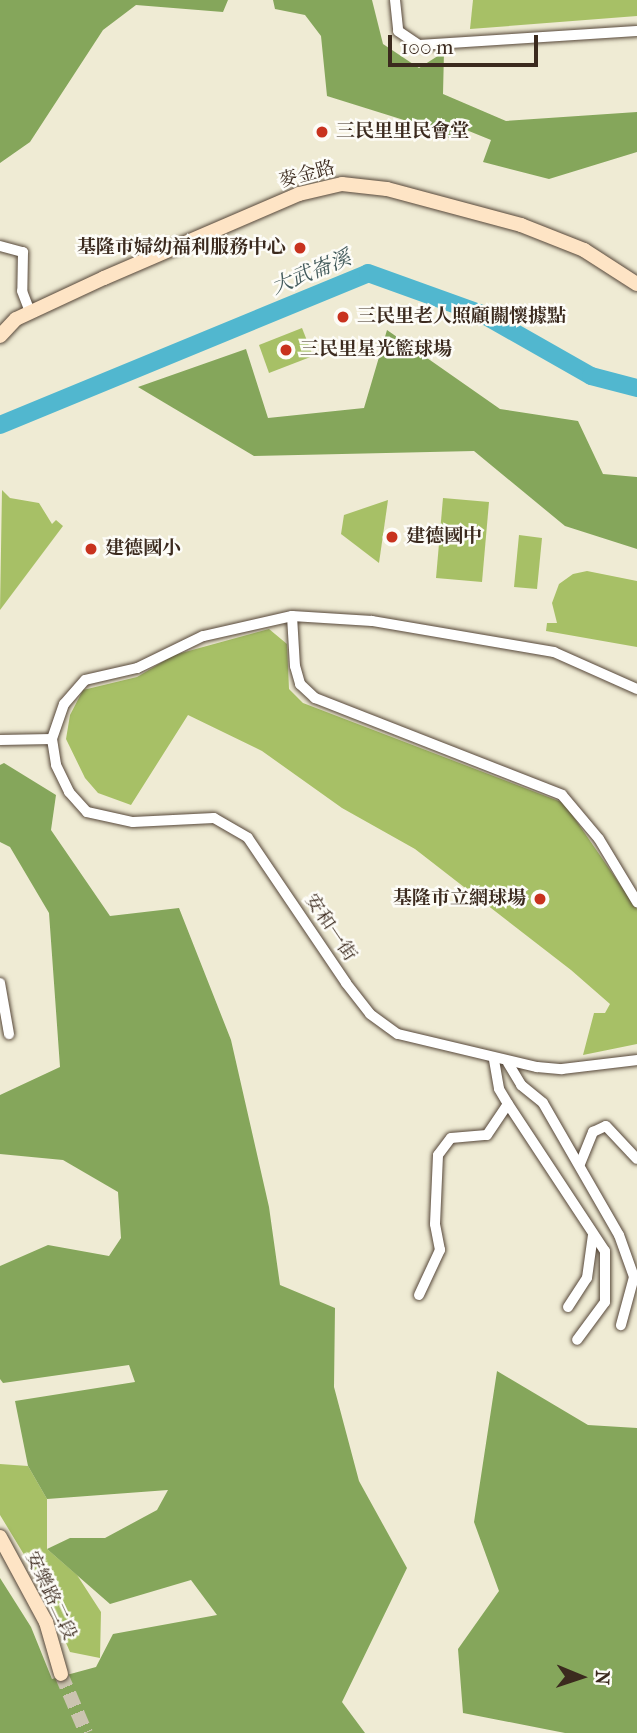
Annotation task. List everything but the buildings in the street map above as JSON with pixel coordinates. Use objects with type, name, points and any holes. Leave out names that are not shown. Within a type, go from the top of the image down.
[{"type":"street","points":[[395,0],[398,31],[419,45],[637,31]]},
{"type":"street","name":"麥金路","points":[[0,336],[30,312],[266,207],[342,184],[387,189],[527,227],[584,250],[637,284]]},
{"type":"street","points":[[0,246],[23,252],[22,291],[30,312]]},
{"type":"street","points":[[0,740],[52,739],[64,704],[85,680],[137,668],[203,636],[292,617],[372,621],[554,652],[637,690]]},
{"type":"street","points":[[292,617],[295,666],[300,684],[315,698],[562,795],[599,839],[637,902]]},
{"type":"street","name":"安和一街","points":[[52,739],[56,765],[69,792],[87,812],[114,821],[214,818],[248,838],[370,1014],[398,1034],[508,1063],[562,1069],[637,1060]]},
{"type":"street","points":[[0,984],[9,1034]]},
{"type":"street","points":[[494,1060],[499,1089],[605,1251],[605,1302],[577,1340]]},
{"type":"street","points":[[508,1063],[521,1085],[543,1103],[619,1235],[634,1277],[621,1325]]},
{"type":"street","points":[[419,1295],[440,1250],[435,1224],[438,1155],[451,1138],[487,1135],[508,1104]]},
{"type":"street","points":[[580,1164],[593,1132],[607,1126],[637,1159]]},
{"type":"street","points":[[569,1307],[587,1278],[593,1235]]},
{"type":"street","name":"安樂路二段","points":[[0,1536],[46,1622],[61,1674]]},
{"type":"green space","points":[[0,0],[228,0],[223,12],[136,5],[103,30],[30,142],[0,163]]},
{"type":"green space","points":[[273,0],[372,0],[383,44],[419,68],[444,52],[443,94],[506,121],[637,112],[637,152],[549,179],[483,162],[491,140],[454,125],[451,139],[423,126],[327,96],[321,36],[305,15],[275,9]]},
{"type":"green space","points":[[473,0],[637,0],[637,16],[470,29]]},
{"type":"green space","name":"三民里星光籃球場","points":[[302,328],[313,356],[269,373],[259,345]]},
{"type":"green space","points":[[387,330],[500,409],[578,421],[603,474],[637,477],[637,549],[565,526],[474,451],[254,456],[138,387],[246,349],[268,418],[364,408]]},
{"type":"green space","points":[[2,490],[10,498],[39,503],[52,524],[56,520],[63,526],[0,610]]},
{"type":"green space","points":[[443,498],[489,502],[482,582],[436,578]]},
{"type":"green space","points":[[388,500],[379,563],[341,534],[344,515]]},
{"type":"green space","points":[[519,535],[542,538],[537,589],[514,587]]},
{"type":"green space","points":[[587,571],[637,581],[637,647],[546,631],[547,623],[557,623],[552,603],[559,584],[573,574]]},
{"type":"green space","points":[[269,629],[287,644],[289,689],[303,703],[564,803],[637,909],[637,1044],[583,1055],[594,1013],[605,1013],[610,1004],[571,970],[415,849],[342,808],[262,751],[188,715],[131,805],[98,793],[85,778],[66,739],[70,715],[83,690],[137,677],[174,655]]},
{"type":"green space","points":[[4,763],[56,795],[51,830],[110,916],[179,908],[231,1040],[269,1207],[280,1285],[335,1308],[334,1387],[359,1481],[407,1568],[342,1702],[365,1733],[0,1733],[0,1578],[31,1627],[52,1679],[96,1667],[113,1634],[217,1615],[191,1580],[110,1604],[47,1549],[70,1538],[105,1538],[157,1510],[168,1490],[47,1499],[28,1466],[15,1401],[135,1382],[129,1365],[3,1383],[0,1379],[0,1266],[48,1245],[109,1256],[121,1238],[118,1192],[63,1160],[0,1154],[0,1095],[60,1067],[49,913],[10,847],[0,842],[0,765]]},
{"type":"green space","points":[[497,1371],[588,1425],[637,1428],[637,1733],[565,1733],[463,1713],[458,1649],[499,1591],[474,1522]]},
{"type":"green space","points":[[0,1464],[28,1466],[47,1499],[47,1549],[77,1575],[101,1612],[100,1658],[70,1652],[37,1576],[0,1515]]},
{"type":"waterway","name":"大武崙溪","points":[[0,425],[368,273],[482,314],[591,376],[637,388]]},
{"type":"tunnel","points":[[61,1674],[86,1733]]},
{"type":"place","name":"三民里里民會堂","points":[[322,132]]},
{"type":"place","name":"基隆市婦幼福利服務中心","points":[[300,248]]},
{"type":"place","name":"三民里老人照顧關懷據點","points":[[343,317]]},
{"type":"place","name":"三民里星光籃球場","points":[[286,350]]},
{"type":"place","name":"建德國中","points":[[392,537]]},
{"type":"place","name":"建德國小","points":[[91,549]]},
{"type":"place","name":"基隆市立網球場","points":[[540,899]]}]
